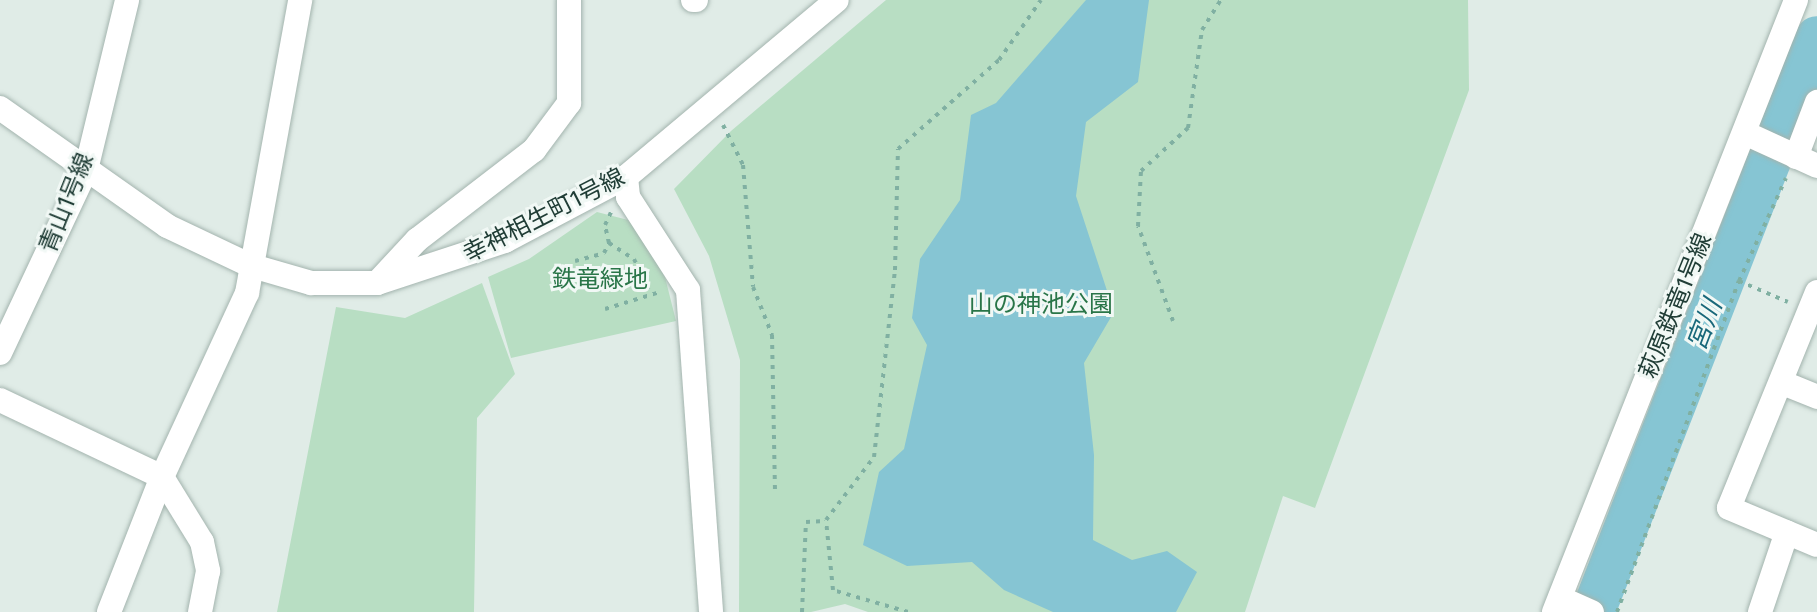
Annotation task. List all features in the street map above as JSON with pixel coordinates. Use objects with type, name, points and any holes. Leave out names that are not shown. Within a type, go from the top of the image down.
[{"type":"street","name":"青山1号線","points":[[0,353],[86,170],[127,0]]},
{"type":"street","points":[[109,612],[162,477],[247,293],[249,265],[300,0]]},
{"type":"street","points":[[377,283],[417,240],[534,150],[569,103],[569,0]]},
{"type":"street","name":"幸神相生町1号線","points":[[0,108],[167,226],[249,265],[311,283],[377,283],[505,241],[626,177],[837,0]]},
{"type":"street","name":"萩原鉄竜1号線","points":[[1569,606],[1751,136],[1796,0]]},
{"type":"street","points":[[1751,136],[1799,158],[1817,102]]},
{"type":"street","points":[[626,177],[628,197],[684,284],[697,355],[711,612]]},
{"type":"street","points":[[1813,301],[1783,383],[1729,508],[1817,545]]},
{"type":"street","points":[[1783,383],[1817,397]]},
{"type":"street","points":[[0,400],[162,477],[202,542],[208,571],[200,612]]},
{"type":"street","points":[[1760,612],[1787,532]]},
{"type":"path","points":[[908,612],[833,590],[826,520],[874,457],[895,270],[898,149],[999,60],[1041,0]]},
{"type":"path","points":[[1173,321],[1138,226],[1141,171],[1188,128],[1202,30],[1221,0]]},
{"type":"path","points":[[705,111],[731,131],[743,165],[753,287],[772,335],[775,489]]},
{"type":"path","points":[[1617,612],[1739,281],[1799,158]]},
{"type":"path","points":[[575,261],[604,253],[609,243],[634,259],[650,294]]},
{"type":"path","points":[[1739,281],[1813,301]]},
{"type":"path","points":[[605,309],[684,284]]},
{"type":"path","points":[[802,612],[806,522],[826,520]]},
{"type":"green space","name":"山の神池公園","points":[[886,0],[1468,0],[1469,90],[1315,508],[1283,496],[1245,612],[868,612],[845,604],[811,612],[739,612],[740,360],[709,256],[674,189],[731,131]]},
{"type":"green space","name":"鉄竜緑地","points":[[597,212],[632,221],[665,277],[676,321],[511,358],[488,277],[529,259]]},
{"type":"green space","points":[[482,283],[515,374],[477,418],[474,612],[277,612],[336,307],[405,318]]},
{"type":"water","points":[[1086,0],[1149,0],[1138,82],[1086,122],[1076,196],[1114,312],[1084,363],[1094,455],[1093,540],[1132,560],[1167,551],[1197,572],[1176,612],[1053,612],[1004,590],[972,562],[907,566],[863,545],[879,472],[904,449],[927,345],[912,318],[920,259],[960,200],[971,115],[996,103]]},
{"type":"waterway","name":"宮川","points":[[1593,612],[1817,38]]}]
